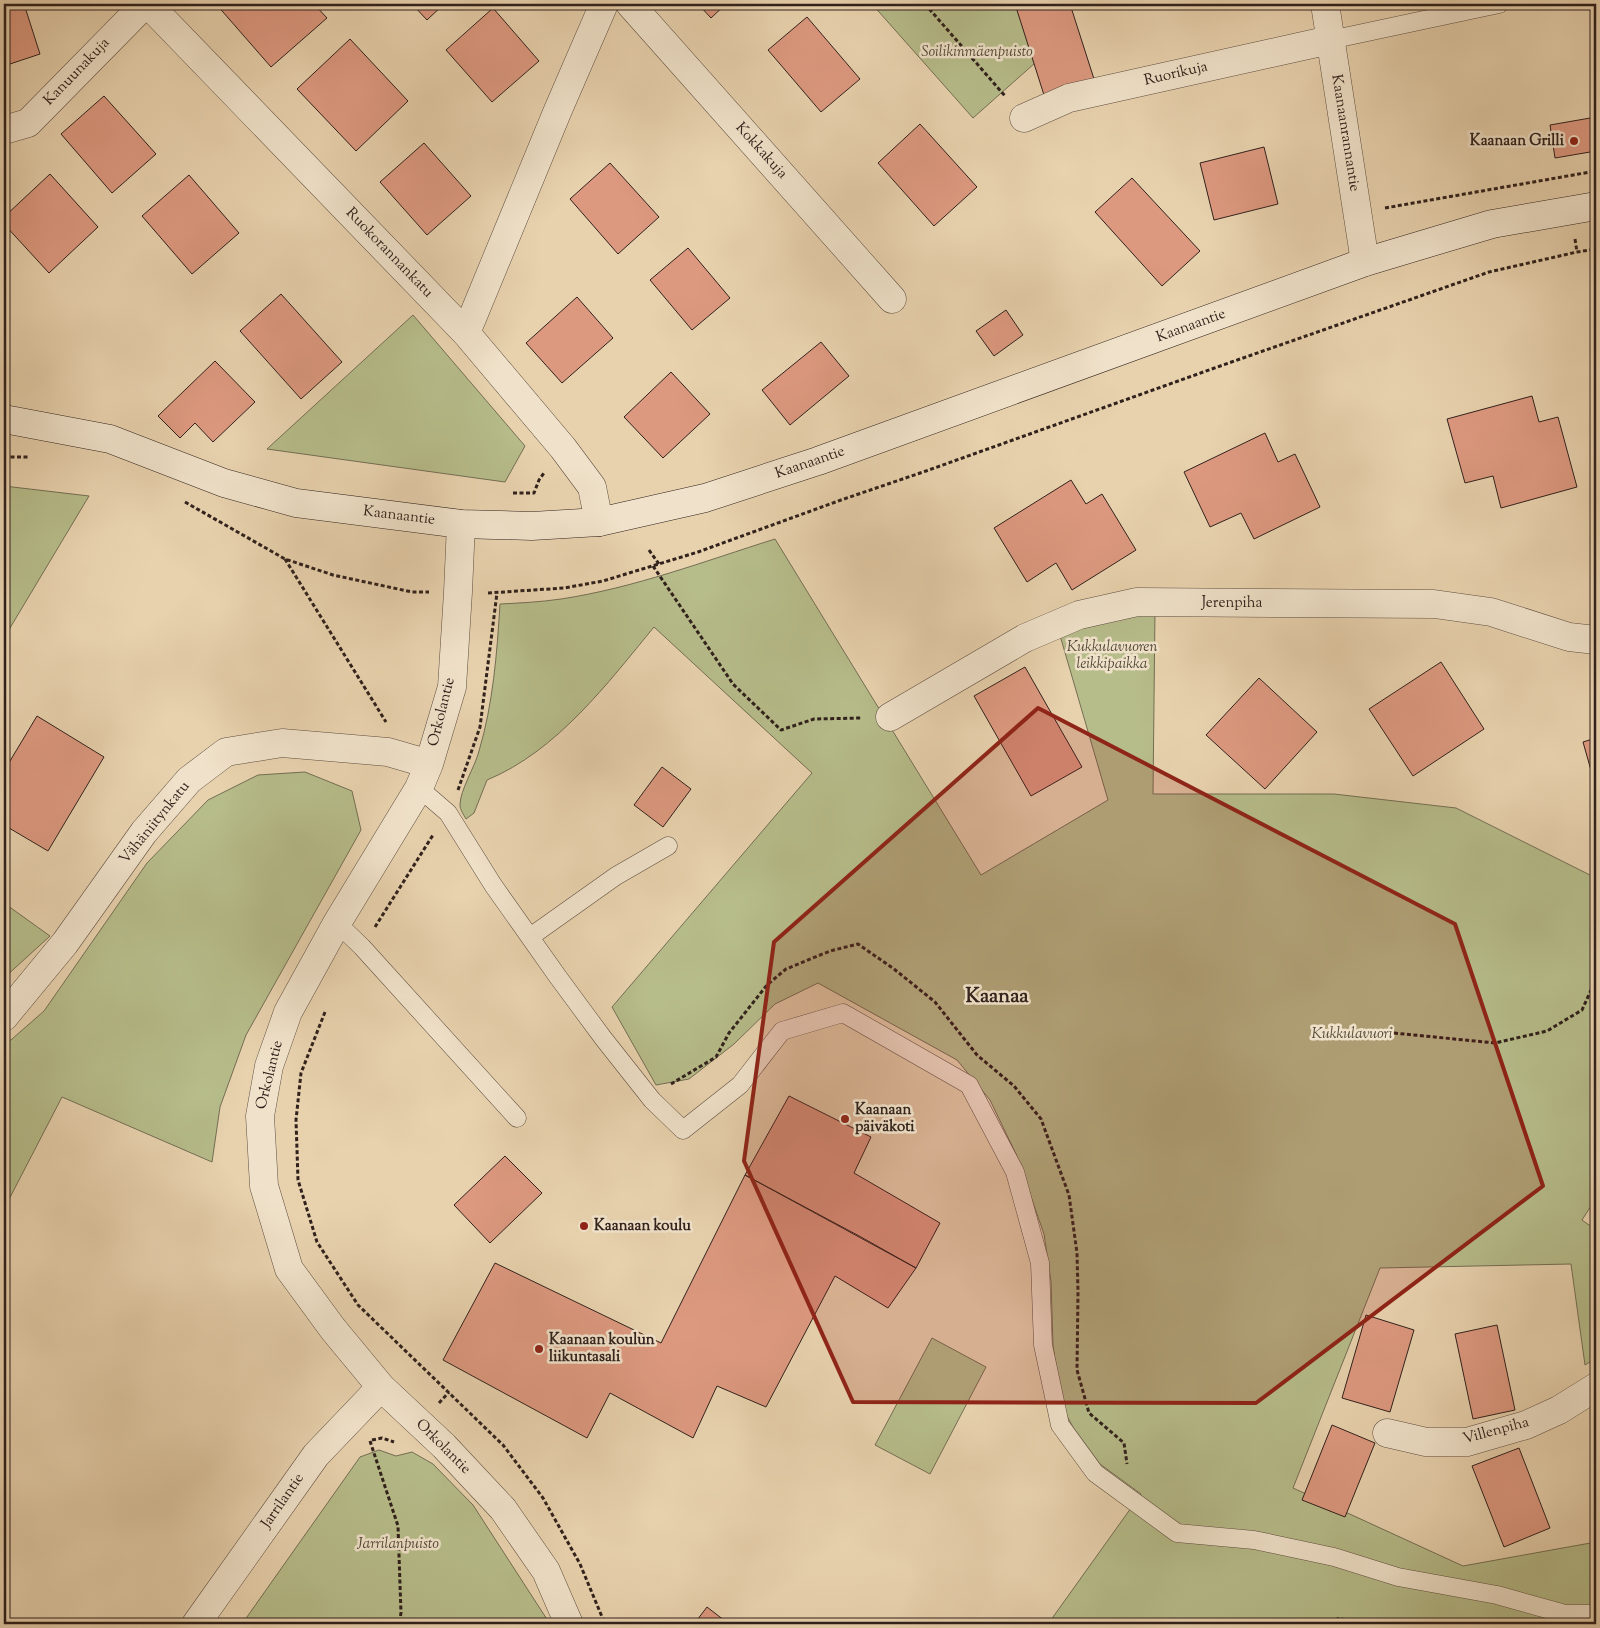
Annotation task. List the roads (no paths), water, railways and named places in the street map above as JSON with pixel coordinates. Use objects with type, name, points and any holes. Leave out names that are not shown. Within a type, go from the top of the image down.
[{"type":"street","name":"Kanuunakuja","points":[[4,130],[28,123],[146,4]]},
{"type":"street","name":"Ruokorannankatu","points":[[146,4],[466,333],[563,448],[592,487],[599,522]]},
{"type":"street","points":[[466,333],[604,4]]},
{"type":"street","name":"Kokkakuja","points":[[630,4],[892,299]]},
{"type":"street","name":"Kaanaanrannantie","points":[[1325,4],[1365,262]]},
{"type":"street","name":"Ruorikuja","points":[[1024,118],[1068,98],[1330,40]]},
{"type":"street","name":"Kaanaantie","points":[[4,420],[110,439],[224,483],[296,504],[461,524],[532,526],[599,522],[705,498],[818,461],[1365,262],[1492,224],[1596,206]]},
{"type":"street","name":"Orkolantie","points":[[461,524],[452,687],[424,776],[403,816],[337,923],[288,1012],[269,1066],[260,1116],[264,1186],[289,1268],[332,1330],[381,1386],[444,1446],[503,1509],[546,1571],[570,1624]]},
{"type":"street","name":"Jerenpiha","points":[[890,717],[1025,638],[1079,615],[1137,602],[1434,604],[1491,612],[1569,636],[1596,640]]},
{"type":"street","name":"Vähäniitynkatu","points":[[4,1017],[65,943],[144,832],[189,780],[226,752],[282,743],[388,752],[424,776]]},
{"type":"street","name":"Jarrilantie","points":[[196,1624],[316,1455],[381,1386]]},
{"type":"street","name":"Villenpiha","points":[[1387,1432],[1426,1442],[1467,1442],[1526,1425],[1560,1410],[1596,1386]]},
{"type":"lane","points":[[1330,40],[1499,4]]},
{"type":"lane","points":[[424,776],[493,884],[597,1030],[649,1097],[683,1130],[740,1084],[782,1031],[843,1014],[968,1085],[1015,1172],[1040,1263],[1043,1345],[1060,1425],[1095,1473],[1177,1534],[1254,1540],[1334,1557],[1398,1577],[1497,1595],[1565,1614],[1596,1614]]},
{"type":"lane","points":[[530,936],[616,876],[668,846]]},
{"type":"lane","points":[[337,923],[362,947],[517,1118]]},
{"type":"place","name":"Kaanaan Grilli","points":[[1574,141]]},
{"type":"place","name":"Kaanaan päiväkoti","points":[[845,1119]]},
{"type":"place","name":"Kaanaan koulu","points":[[584,1226]]},
{"type":"place","name":"Kaanaan koulun liikuntasali","points":[[539,1349]]},
{"type":"district","name":"Kaanaa","points":[[997,997]]},
{"type":"park label","name":"Soilikinmäenpuisto","points":[[977,52]]},
{"type":"park label","name":"Kukkulavuoren leikkipaikka","points":[[1112,656]]},
{"type":"park label","name":"Kukkulavuori","points":[[1352,1034]]},
{"type":"park label","name":"Jarrilanpuisto","points":[[398,1544]]}]
